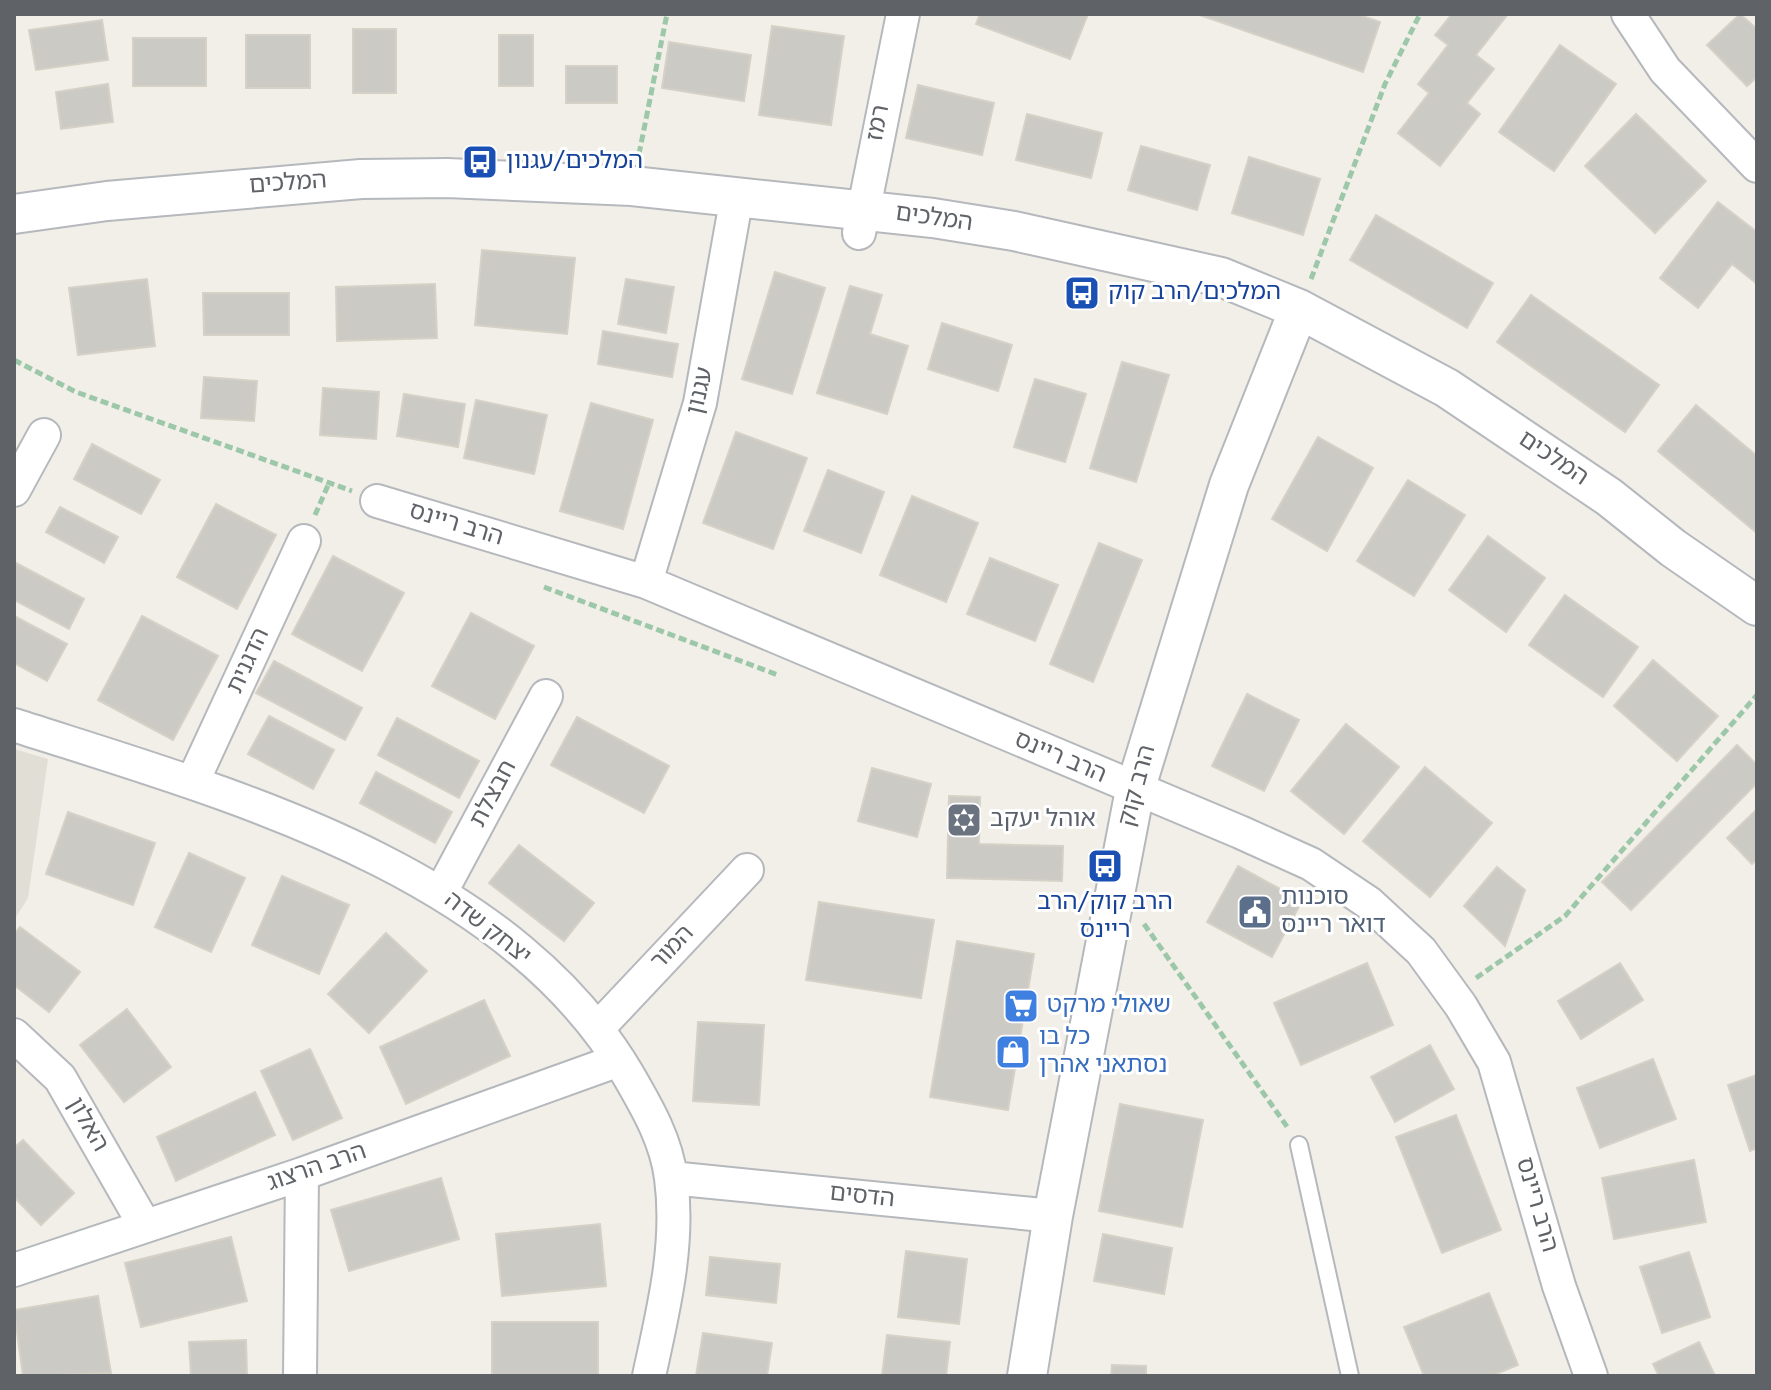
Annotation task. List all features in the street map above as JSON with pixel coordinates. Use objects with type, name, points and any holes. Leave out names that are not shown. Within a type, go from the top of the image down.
[{"type":"street","name":"רמז","points":[[860,221],[903,14]]},
{"type":"street","points":[[1628,14],[1665,70],[1757,166]]},
{"type":"street","name":"המלכים","points":[[15,208],[361,179],[447,178],[632,186],[737,196],[860,221],[1014,231],[1221,277],[1299,309],[1447,388],[1609,497],[1673,548],[1757,606]]},
{"type":"street","name":"עגנון","points":[[646,582],[700,403],[737,196]]},
{"type":"street","name":"הרב קוק","points":[[1027,1376],[1053,1216],[1135,790],[1229,485],[1299,309]]},
{"type":"street","points":[[14,490],[44,435]]},
{"type":"street","name":"הרב ריינס","points":[[377,501],[646,582],[1311,864],[1369,903],[1421,951],[1453,995],[1494,1062],[1559,1286],[1591,1376]]},
{"type":"street","name":"הדגנית","points":[[193,781],[304,541]]},
{"type":"street","name":"חבצלת","points":[[441,892],[546,696]]},
{"type":"street","name":"יצחק שדה","points":[[14,725],[193,781],[334,840],[441,892],[523,954],[599,1027],[655,1120],[671,1178],[672,1268],[649,1376]]},
{"type":"street","name":"המור","points":[[599,1027],[747,870]]},
{"type":"street","name":"האלון","points":[[14,1035],[60,1078],[145,1226]]},
{"type":"street","name":"הרב הרצוג","points":[[14,1270],[302,1174],[619,1060]]},
{"type":"street","points":[[300,1376],[302,1174]]},
{"type":"street","name":"הדסים","points":[[671,1178],[1053,1216]]},
{"type":"lane","points":[[1299,1145],[1350,1376]]},
{"type":"path","points":[[632,186],[667,14]]},
{"type":"path","points":[[1299,309],[1385,84],[1420,14]]},
{"type":"path","points":[[14,360],[76,392],[377,501]]},
{"type":"path","points":[[534,583],[782,676]]},
{"type":"path","points":[[1453,995],[1565,916],[1757,695]]},
{"type":"path","points":[[1138,916],[1299,1145]]},
{"type":"shaded area","points":[[14,749],[48,759],[28,898],[14,920]]},
{"type":"building","points":[[980,14],[1088,14],[1070,59],[976,24]]},
{"type":"building","points":[[1197,14],[1357,14],[1380,22],[1363,72]]},
{"type":"building","points":[[1452,14],[1508,14],[1476,55],[1494,69],[1467,103],[1480,114],[1440,166],[1398,133],[1429,93],[1418,84],[1448,45],[1435,35]]},
{"type":"building","points":[[1740,14],[1757,29],[1757,77],[1747,86],[1707,45]]},
{"type":"building","points":[[102,20],[108,60],[36,70],[29,30]]},
{"type":"building","points":[[772,26],[844,36],[831,125],[759,115]]},
{"type":"building","points":[[353,29],[396,29],[396,93],[353,93]]},
{"type":"building","points":[[246,35],[310,35],[310,88],[246,88]]},
{"type":"building","points":[[499,35],[533,35],[533,86],[499,86]]},
{"type":"building","points":[[133,38],[206,38],[206,86],[133,86]]},
{"type":"building","points":[[669,42],[751,55],[744,101],[662,88]]},
{"type":"building","points":[[1560,45],[1616,84],[1554,171],[1499,132]]},
{"type":"building","points":[[566,66],[617,66],[617,103],[566,103]]},
{"type":"building","points":[[108,84],[113,122],[61,129],[56,92]]},
{"type":"building","points":[[918,85],[994,103],[982,155],[906,138]]},
{"type":"building","points":[[1027,114],[1102,133],[1091,178],[1016,160]]},
{"type":"building","points":[[1636,114],[1706,181],[1655,233],[1585,166]]},
{"type":"building","points":[[1141,146],[1210,165],[1197,210],[1128,190]]},
{"type":"building","points":[[1249,157],[1320,179],[1303,235],[1232,213]]},
{"type":"building","points":[[1718,202],[1757,232],[1757,284],[1732,264],[1698,308],[1660,278]]},
{"type":"building","points":[[1376,215],[1493,283],[1467,328],[1350,260]]},
{"type":"building","points":[[482,250],[575,258],[567,334],[475,325]]},
{"type":"building","points":[[775,272],[825,288],[792,394],[742,379]]},
{"type":"building","points":[[147,279],[155,346],[78,355],[69,288]]},
{"type":"building","points":[[626,279],[674,287],[666,333],[618,324]]},
{"type":"building","points":[[435,284],[437,338],[337,341],[336,287]]},
{"type":"building","points":[[850,286],[882,295],[870,334],[908,346],[887,414],[817,393]]},
{"type":"building","points":[[203,293],[289,293],[289,335],[204,335]]},
{"type":"building","points":[[1531,295],[1659,385],[1625,432],[1497,342]]},
{"type":"building","points":[[942,323],[1012,345],[998,391],[928,369]]},
{"type":"building","points":[[603,331],[678,344],[672,377],[598,364]]},
{"type":"building","points":[[1122,362],[1169,375],[1136,482],[1090,468]]},
{"type":"building","points":[[204,377],[257,381],[254,421],[201,418]]},
{"type":"building","points":[[1035,379],[1086,394],[1065,462],[1014,447]]},
{"type":"building","points":[[323,388],[379,392],[376,439],[320,435]]},
{"type":"building","points":[[404,394],[465,404],[458,447],[397,436]]},
{"type":"building","points":[[476,400],[547,415],[534,474],[464,458]]},
{"type":"building","points":[[591,403],[653,420],[623,529],[560,511]]},
{"type":"building","points":[[1696,405],[1757,456],[1757,533],[1658,451]]},
{"type":"building","points":[[736,432],[807,458],[773,549],[703,523]]},
{"type":"building","points":[[1318,437],[1373,468],[1327,551],[1272,519]]},
{"type":"building","points":[[92,444],[160,480],[141,514],[74,479]]},
{"type":"building","points":[[828,470],[884,492],[861,553],[804,531]]},
{"type":"building","points":[[1408,480],[1465,515],[1414,596],[1357,561]]},
{"type":"building","points":[[912,496],[978,523],[946,602],[880,575]]},
{"type":"building","points":[[216,504],[276,535],[237,609],[177,577]]},
{"type":"building","points":[[60,507],[118,537],[104,563],[46,532]]},
{"type":"building","points":[[1488,536],[1545,578],[1506,632],[1449,590]]},
{"type":"building","points":[[1099,543],[1142,560],[1093,682],[1050,664]]},
{"type":"building","points":[[333,556],[404,593],[362,671],[292,634]]},
{"type":"building","points":[[990,558],[1058,585],[1035,641],[967,614]]},
{"type":"building","points":[[14,562],[84,599],[69,629],[14,600]]},
{"type":"building","points":[[1565,595],[1638,647],[1603,697],[1529,645]]},
{"type":"building","points":[[471,613],[534,646],[495,719],[432,686]]},
{"type":"building","points":[[14,616],[67,644],[47,681],[14,663]]},
{"type":"building","points":[[142,616],[218,656],[173,740],[98,700]]},
{"type":"building","points":[[1653,660],[1718,716],[1677,761],[1614,706]]},
{"type":"building","points":[[274,661],[362,708],[345,740],[256,693]]},
{"type":"building","points":[[1247,694],[1299,720],[1264,791],[1212,766]]},
{"type":"building","points":[[269,716],[334,750],[313,789],[248,754]]},
{"type":"building","points":[[577,717],[669,766],[644,813],[551,765]]},
{"type":"building","points":[[397,718],[479,761],[459,798],[378,755]]},
{"type":"building","points":[[1346,724],[1399,767],[1344,834],[1291,791]]},
{"type":"building","points":[[1737,745],[1757,765],[1757,783],[1631,910],[1602,882]]},
{"type":"building","points":[[1425,767],[1492,823],[1430,897],[1363,841]]},
{"type":"building","points":[[872,768],[931,784],[917,837],[858,821]]},
{"type":"building","points":[[376,772],[452,812],[435,843],[360,803]]},
{"type":"building","name":"אוהל יעקב","points":[[949,796],[980,797],[979,844],[1063,846],[1062,881],[947,878]]},
{"type":"building","points":[[1757,809],[1757,859],[1752,864],[1727,838]]},
{"type":"building","points":[[68,812],[155,843],[133,905],[46,874]]},
{"type":"building","points":[[519,845],[594,903],[564,941],[489,883]]},
{"type":"building","points":[[189,853],[245,878],[211,952],[155,927]]},
{"type":"building","name":"סוכנות דואר ריינס","points":[[1238,866],[1302,901],[1272,957],[1207,922]]},
{"type":"building","points":[[1497,867],[1525,890],[1505,946],[1464,906]]},
{"type":"building","points":[[282,876],[349,905],[319,974],[252,945]]},
{"type":"building","points":[[819,902],[934,920],[921,998],[806,980]]},
{"type":"building","points":[[20,927],[80,972],[49,1012],[14,985],[14,934]]},
{"type":"building","points":[[386,933],[427,971],[369,1033],[328,994]]},
{"type":"building","points":[[957,941],[1034,954],[1008,1110],[930,1097]]},
{"type":"building","points":[[1367,963],[1393,1025],[1301,1065],[1274,1003]]},
{"type":"building","points":[[1620,963],[1643,1000],[1581,1039],[1558,1001]]},
{"type":"building","points":[[484,1000],[510,1056],[406,1104],[380,1047]]},
{"type":"building","points":[[127,1009],[171,1067],[124,1102],[80,1045]]},
{"type":"building","points":[[698,1022],[764,1025],[759,1105],[693,1101]]},
{"type":"building","points":[[1430,1045],[1454,1089],[1395,1122],[1371,1077]]},
{"type":"building","points":[[310,1049],[342,1118],[293,1140],[261,1071]]},
{"type":"building","points":[[1653,1059],[1676,1119],[1600,1148],[1577,1088]]},
{"type":"building","points":[[1757,1075],[1757,1148],[1750,1151],[1728,1085]]},
{"type":"building","points":[[255,1092],[275,1135],[176,1181],[157,1137]]},
{"type":"building","points":[[1120,1104],[1203,1120],[1182,1227],[1099,1211]]},
{"type":"building","points":[[1456,1115],[1501,1230],[1442,1253],[1396,1137]]},
{"type":"building","points":[[23,1140],[74,1193],[41,1225],[14,1197],[14,1148]]},
{"type":"building","points":[[1694,1160],[1706,1222],[1614,1239],[1602,1178]]},
{"type":"building","points":[[441,1178],[459,1239],[349,1271],[331,1210]]},
{"type":"building","points":[[600,1224],[606,1286],[502,1296],[496,1234]]},
{"type":"building","points":[[1103,1234],[1172,1248],[1164,1294],[1094,1281]]},
{"type":"building","points":[[231,1237],[247,1301],[141,1327],[125,1263]]},
{"type":"building","points":[[906,1251],[967,1259],[959,1324],[898,1317]]},
{"type":"building","points":[[1689,1252],[1710,1317],[1662,1333],[1640,1267]]},
{"type":"building","points":[[710,1257],[780,1264],[776,1303],[706,1295]]},
{"type":"building","points":[[1489,1293],[1518,1365],[1491,1376],[1424,1376],[1404,1327]]},
{"type":"building","points":[[98,1296],[111,1373],[23,1376],[14,1310]]},
{"type":"building","points":[[492,1322],[598,1322],[598,1376],[492,1376]]},
{"type":"building","points":[[703,1333],[772,1343],[767,1376],[696,1376]]},
{"type":"building","points":[[887,1335],[950,1342],[946,1376],[882,1376]]},
{"type":"building","points":[[246,1340],[247,1376],[191,1376],[189,1342]]},
{"type":"building","points":[[1699,1342],[1715,1376],[1659,1376],[1653,1364]]},
{"type":"building","points":[[1112,1365],[1146,1366],[1146,1376],[1111,1376]]},
{"type":"place","name":"המלכים/עגנון","points":[[480,162]]},
{"type":"place","name":"המלכים/הרב קוק","points":[[1082,293]]},
{"type":"place","name":"אוהל יעקב","points":[[964,820]]},
{"type":"place","name":"הרב קוק/הרב ריינס","points":[[1105,866]]},
{"type":"place","name":"סוכנות דואר ריינס","points":[[1255,912]]},
{"type":"place","name":"שאולי מרקט","points":[[1021,1006]]},
{"type":"place","name":"כל בו נסתאני אהרן","points":[[1013,1052]]}]
